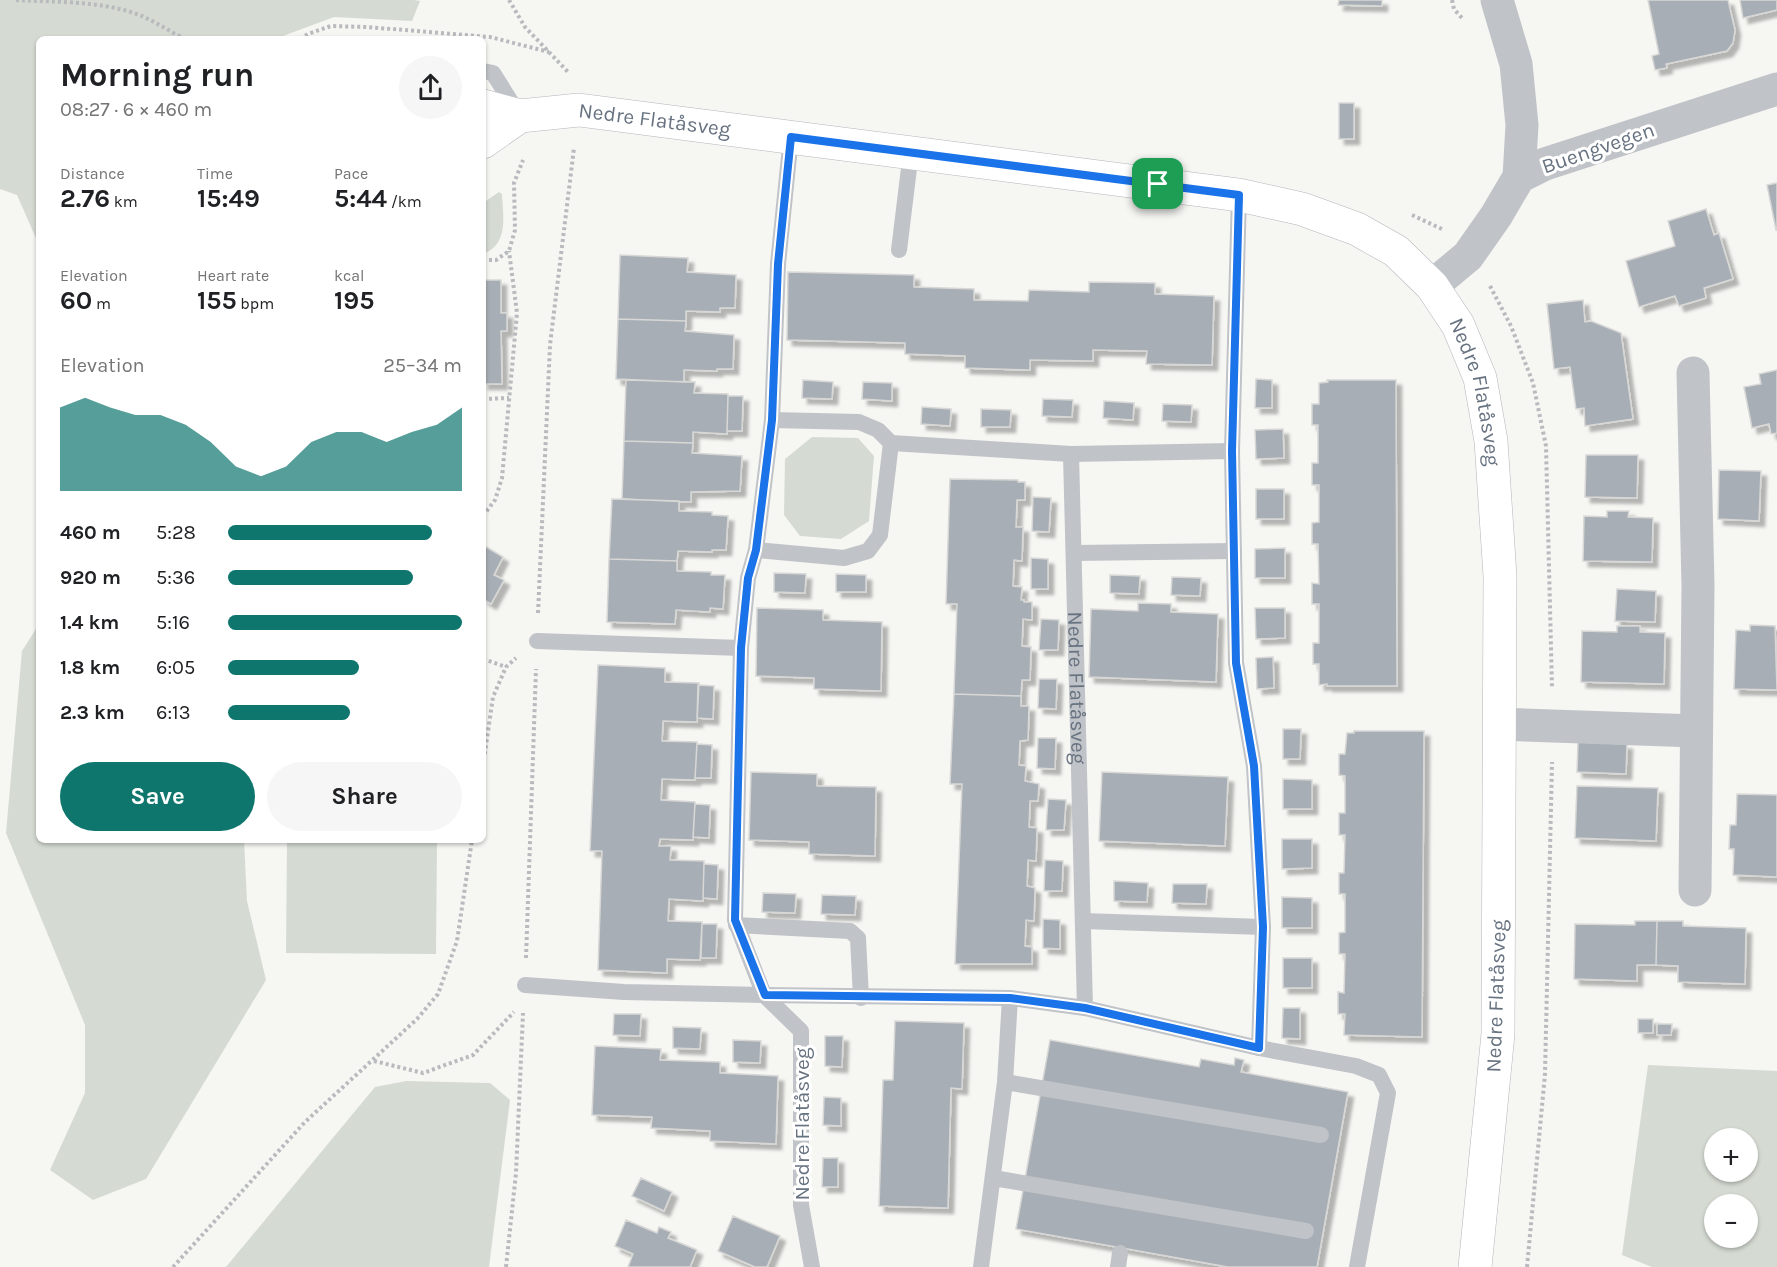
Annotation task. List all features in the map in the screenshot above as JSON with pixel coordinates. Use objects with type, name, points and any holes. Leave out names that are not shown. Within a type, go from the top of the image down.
[{"type":"street","points":[[1497,0],[1516,64],[1522,125],[1519,177]]},
{"type":"street","name":"Buengvegen","points":[[1432,286],[1468,256],[1496,216],[1519,177],[1545,164],[1777,89]]},
{"type":"street","name":"Nedre Flatåsveg","points":[[486,107],[520,116],[579,110],[1239,195],[1302,209],[1357,229],[1396,251],[1432,286],[1458,325],[1480,378],[1491,441],[1500,576],[1498,1034],[1474,1267]]},
{"type":"street","name":"Nedre Flatåsveg","points":[[486,140],[520,116]]},
{"type":"street","points":[[1693,374],[1698,585],[1695,890]]},
{"type":"street","points":[[1499,724],[1696,731]]},
{"type":"lane","points":[[486,72],[493,73],[520,116]]},
{"type":"lane","name":"Nedre Flatåsveg","points":[[791,137],[778,264],[772,420],[756,550],[748,578],[741,648],[735,920],[765,995],[801,1031],[801,1205],[812,1267]]},
{"type":"lane","points":[[899,250],[911,152]]},
{"type":"lane","points":[[1239,195],[1232,451],[1236,663],[1254,766],[1263,927],[1259,1048]]},
{"type":"lane","points":[[772,420],[859,422],[878,430],[891,443],[1071,454],[1232,451]]},
{"type":"lane","points":[[756,550],[844,558],[868,551],[880,535],[891,443]]},
{"type":"lane","name":"Nedre Flatåsveg","points":[[1071,454],[1085,1008]]},
{"type":"lane","points":[[1074,553],[1234,550]]},
{"type":"lane","points":[[537,641],[741,648]]},
{"type":"lane","points":[[1083,921],[1263,927]]},
{"type":"lane","points":[[736,925],[850,931],[858,938],[861,998]]},
{"type":"lane","points":[[524,993],[624,992],[861,998],[1010,998],[1085,1008],[1259,1048],[1356,1066],[1379,1075],[1388,1093],[1357,1267]]},
{"type":"lane","points":[[981,1267],[1005,1082],[1010,998]]},
{"type":"lane","points":[[1005,1082],[1321,1135]]},
{"type":"lane","points":[[993,1178],[1306,1231]]},
{"type":"path","points":[[16,0],[76,2],[130,12],[179,36]]},
{"type":"path","points":[[506,1267],[516,1173],[550,345],[579,110],[578,81],[525,27],[509,0]]},
{"type":"path","points":[[1452,0],[1454,9],[1467,24]]},
{"type":"path","points":[[305,36],[331,26],[478,36]]},
{"type":"path","points":[[486,37],[549,52]]},
{"type":"path","points":[[486,512],[495,500],[502,477],[517,313],[509,251],[515,230],[514,183],[523,158]]},
{"type":"path","points":[[1444,230],[1452,225]]},
{"type":"path","points":[[486,260],[496,260],[509,251]]},
{"type":"path","points":[[486,399],[509,398]]},
{"type":"path","points":[[486,745],[493,697],[506,668],[537,641]]},
{"type":"path","points":[[486,660],[506,668]]},
{"type":"path","points":[[173,1267],[306,1122],[417,1018],[438,994],[457,941],[472,843]]},
{"type":"path","points":[[373,1060],[423,1073],[473,1055],[524,993]]},
{"type":"shaded area","points":[[0,0],[420,1],[412,21],[334,17],[283,36],[36,36],[36,238],[17,195],[0,189]]},
{"type":"shaded area","points":[[499,192],[502,194],[503,228],[501,236],[497,243],[486,252],[486,201]]},
{"type":"shaded area","points":[[812,437],[858,438],[874,456],[869,521],[841,539],[800,536],[784,515],[785,459]]},
{"type":"shaded area","points":[[36,629],[36,843],[244,843],[247,901],[266,980],[146,1179],[93,1200],[50,1170],[85,1093],[85,1025],[6,833],[22,651]]},
{"type":"shaded area","points":[[287,843],[437,843],[436,954],[286,953]]},
{"type":"shaded area","points":[[1648,1065],[1777,1071],[1777,1267],[1652,1267],[1622,1255]]},
{"type":"shaded area","points":[[406,1081],[490,1083],[510,1100],[489,1267],[226,1267],[375,1087]]},
{"type":"building","points":[[1339,0],[1382,0],[1382,6],[1338,5]]},
{"type":"building","points":[[1648,0],[1728,0],[1735,30],[1733,43],[1727,51],[1666,64],[1667,68],[1655,70],[1652,56],[1659,54]]},
{"type":"building","points":[[1740,0],[1777,0],[1777,10],[1743,18]]},
{"type":"building","points":[[1339,103],[1354,103],[1354,139],[1339,139]]},
{"type":"building","points":[[1777,183],[1777,230],[1776,230],[1767,185]]},
{"type":"building","points":[[1706,209],[1714,235],[1719,233],[1733,279],[1704,288],[1706,298],[1679,306],[1675,296],[1639,307],[1626,261],[1675,246],[1668,221]]},
{"type":"building","points":[[620,255],[688,258],[687,272],[736,275],[735,308],[720,308],[720,312],[686,311],[686,321],[618,319]]},
{"type":"building","points":[[788,272],[914,275],[914,287],[974,289],[974,300],[1028,301],[1029,290],[1089,292],[1089,282],[1155,283],[1155,294],[1214,296],[1212,365],[1146,364],[1147,351],[1093,350],[1093,361],[1030,360],[1030,370],[965,368],[965,356],[905,354],[905,343],[787,340]]},
{"type":"building","points":[[486,280],[501,280],[501,313],[507,313],[507,331],[501,331],[502,384],[486,384]]},
{"type":"building","points":[[1583,300],[1585,322],[1591,321],[1621,333],[1633,419],[1585,426],[1584,408],[1576,409],[1570,367],[1554,369],[1547,304]]},
{"type":"building","points":[[618,319],[686,321],[685,331],[734,335],[733,369],[684,370],[684,382],[616,379]]},
{"type":"building","points":[[1777,370],[1777,433],[1771,434],[1769,424],[1752,428],[1744,387],[1761,384],[1759,374]]},
{"type":"building","points":[[1256,379],[1272,380],[1272,408],[1255,408]]},
{"type":"building","points":[[626,380],[695,382],[694,393],[728,394],[727,434],[693,432],[693,443],[624,441]]},
{"type":"building","points":[[803,380],[833,382],[832,399],[802,398]]},
{"type":"building","points":[[1327,380],[1396,380],[1397,686],[1319,685],[1319,664],[1313,664],[1313,643],[1319,643],[1319,604],[1312,604],[1312,583],[1319,584],[1318,544],[1312,544],[1312,523],[1319,522],[1319,485],[1312,485],[1312,463],[1318,463],[1318,425],[1312,425],[1312,404],[1319,404],[1319,383],[1328,382]]},
{"type":"building","points":[[863,382],[892,383],[892,401],[862,399]]},
{"type":"building","points":[[728,396],[743,396],[742,431],[727,431]]},
{"type":"building","points":[[1043,399],[1073,400],[1072,417],[1042,416]]},
{"type":"building","points":[[1104,401],[1134,403],[1133,420],[1103,418]]},
{"type":"building","points":[[1163,404],[1192,405],[1191,422],[1162,421]]},
{"type":"building","points":[[922,407],[951,409],[950,426],[921,424]]},
{"type":"building","points":[[981,409],[1011,410],[1010,427],[981,427]]},
{"type":"building","points":[[1283,429],[1284,458],[1256,459],[1255,430]]},
{"type":"building","points":[[624,441],[693,443],[692,453],[742,456],[740,491],[691,492],[691,502],[622,499]]},
{"type":"building","points":[[1586,455],[1638,455],[1637,498],[1585,497]]},
{"type":"building","points":[[1719,470],[1761,471],[1759,521],[1718,519]]},
{"type":"building","points":[[950,479],[1025,482],[1025,500],[1017,500],[1016,527],[1023,527],[1022,561],[1014,560],[1013,586],[1022,587],[1021,600],[1032,602],[1032,620],[1023,619],[1022,646],[1031,647],[1030,680],[1022,680],[1021,696],[954,694],[957,604],[946,604]]},
{"type":"building","points":[[1256,489],[1284,489],[1284,519],[1256,519]]},
{"type":"building","points":[[1033,497],[1051,498],[1049,532],[1032,531]]},
{"type":"building","points":[[612,499],[679,501],[679,511],[712,512],[712,515],[728,516],[726,550],[678,551],[677,561],[609,559]]},
{"type":"building","points":[[1607,511],[1629,511],[1628,517],[1653,518],[1652,562],[1583,561],[1584,516],[1607,517]]},
{"type":"building","points":[[486,547],[503,557],[494,575],[504,580],[491,604],[486,601]]},
{"type":"building","points":[[1285,548],[1285,578],[1255,578],[1255,549]]},
{"type":"building","points":[[1031,558],[1048,559],[1048,589],[1031,589]]},
{"type":"building","points":[[609,559],[677,561],[677,571],[711,572],[711,575],[725,575],[723,609],[710,608],[710,612],[676,610],[675,624],[607,622]]},
{"type":"building","points":[[774,573],[806,574],[805,593],[774,592]]},
{"type":"building","points":[[836,574],[866,575],[866,592],[836,592]]},
{"type":"building","points":[[1110,575],[1140,576],[1139,594],[1110,593]]},
{"type":"building","points":[[1172,577],[1201,578],[1200,596],[1171,595]]},
{"type":"building","points":[[1617,589],[1656,591],[1655,622],[1615,621]]},
{"type":"building","points":[[1138,603],[1171,604],[1171,612],[1218,614],[1216,682],[1089,677],[1091,609],[1138,611]]},
{"type":"building","points":[[757,608],[823,610],[823,620],[882,622],[881,691],[814,689],[814,678],[756,676]]},
{"type":"building","points":[[1255,608],[1285,608],[1285,638],[1256,639]]},
{"type":"building","points":[[1041,619],[1059,620],[1058,650],[1039,650]]},
{"type":"building","points":[[1750,625],[1775,626],[1777,690],[1734,689],[1736,630],[1750,631]]},
{"type":"building","points":[[1617,626],[1640,626],[1640,632],[1665,633],[1664,684],[1581,682],[1582,631],[1617,632]]},
{"type":"building","points":[[1273,657],[1274,688],[1257,689],[1256,658]]},
{"type":"building","points":[[598,665],[665,668],[665,682],[699,683],[697,722],[663,721],[662,741],[697,742],[695,780],[662,779],[661,800],[695,802],[693,840],[660,839],[659,846],[671,846],[670,860],[704,861],[703,901],[669,899],[668,921],[702,922],[700,960],[667,959],[667,973],[598,970],[602,851],[590,851]]},
{"type":"building","points":[[1039,679],[1057,679],[1056,709],[1038,708]]},
{"type":"building","points":[[698,685],[714,686],[713,719],[697,718]]},
{"type":"building","points":[[954,694],[1021,696],[1021,706],[1029,706],[1028,740],[1020,741],[1019,765],[1026,766],[1025,781],[1039,784],[1038,801],[1030,801],[1029,827],[1037,828],[1036,861],[1028,860],[1027,886],[1035,888],[1034,921],[1026,920],[1025,946],[1032,947],[1032,964],[955,964],[962,784],[950,784]]},
{"type":"building","points":[[1283,729],[1301,729],[1300,759],[1283,759]]},
{"type":"building","points":[[1354,731],[1424,731],[1422,1037],[1344,1035],[1345,1014],[1338,1014],[1338,992],[1344,993],[1345,954],[1339,954],[1339,933],[1345,932],[1345,894],[1339,894],[1339,873],[1344,873],[1345,835],[1339,835],[1339,813],[1345,813],[1345,776],[1339,775],[1339,754],[1345,754],[1347,733],[1354,733]]},
{"type":"building","points":[[1038,738],[1056,738],[1055,769],[1037,768]]},
{"type":"building","points":[[1578,742],[1627,744],[1626,774],[1577,772]]},
{"type":"building","points":[[697,744],[712,745],[711,778],[695,778]]},
{"type":"building","points":[[751,772],[817,774],[817,786],[876,787],[875,856],[809,854],[809,842],[749,840]]},
{"type":"building","points":[[1102,772],[1228,777],[1225,846],[1099,841]]},
{"type":"building","points":[[1283,779],[1312,780],[1312,809],[1283,809]]},
{"type":"building","points":[[1577,786],[1658,788],[1656,841],[1575,838]]},
{"type":"building","points":[[1737,794],[1777,795],[1777,877],[1733,875],[1734,849],[1729,849],[1730,825],[1736,825]]},
{"type":"building","points":[[1048,799],[1066,800],[1064,830],[1046,830]]},
{"type":"building","points":[[695,804],[710,805],[709,838],[693,837]]},
{"type":"building","points":[[1282,839],[1312,839],[1312,868],[1282,869]]},
{"type":"building","points":[[1045,860],[1063,861],[1062,891],[1044,891]]},
{"type":"building","points":[[704,864],[718,865],[717,899],[703,898]]},
{"type":"building","points":[[1114,881],[1148,883],[1147,902],[1114,901]]},
{"type":"building","points":[[1173,884],[1207,884],[1206,904],[1172,903]]},
{"type":"building","points":[[763,893],[796,894],[795,913],[762,912]]},
{"type":"building","points":[[822,895],[856,896],[855,915],[821,914]]},
{"type":"building","points":[[1282,897],[1312,898],[1312,928],[1282,928]]},
{"type":"building","points":[[1043,919],[1060,920],[1060,949],[1043,948]]},
{"type":"building","points":[[1635,921],[1657,921],[1656,965],[1637,965],[1637,981],[1574,979],[1575,924],[1635,925]]},
{"type":"building","points":[[1657,921],[1683,921],[1683,926],[1746,928],[1745,984],[1678,982],[1678,966],[1656,965]]},
{"type":"building","points":[[702,924],[717,924],[716,958],[701,958]]},
{"type":"building","points":[[1283,958],[1312,958],[1312,988],[1283,988]]},
{"type":"building","points":[[1283,1008],[1300,1008],[1300,1039],[1282,1038]]},
{"type":"building","points":[[614,1014],[641,1014],[640,1036],[613,1035]]},
{"type":"building","points":[[1638,1019],[1653,1019],[1653,1033],[1638,1033]]},
{"type":"building","points":[[895,1021],[964,1023],[962,1089],[951,1088],[948,1208],[879,1206],[883,1080],[893,1080]]},
{"type":"building","points":[[1657,1024],[1672,1024],[1671,1035],[1657,1035]]},
{"type":"building","points":[[673,1027],[701,1028],[700,1049],[673,1048]]},
{"type":"building","points":[[825,1036],[843,1036],[842,1067],[825,1066]]},
{"type":"building","points":[[733,1040],[761,1041],[760,1063],[733,1062]]},
{"type":"building","points":[[1050,1040],[1199,1067],[1201,1059],[1234,1065],[1235,1058],[1244,1060],[1241,1072],[1348,1092],[1317,1267],[1228,1267],[1016,1229]]},
{"type":"building","points":[[595,1046],[661,1049],[660,1060],[720,1062],[720,1073],[778,1076],[776,1144],[710,1141],[710,1131],[651,1128],[652,1117],[592,1115]]},
{"type":"building","points":[[824,1097],[841,1098],[841,1126],[823,1125]]},
{"type":"building","points":[[823,1158],[838,1158],[838,1187],[822,1187]]},
{"type":"building","points":[[641,1178],[672,1192],[664,1211],[632,1196]]},
{"type":"building","points":[[733,1216],[780,1236],[767,1267],[755,1267],[718,1251]]},
{"type":"building","points":[[626,1220],[657,1233],[659,1227],[671,1232],[668,1238],[697,1250],[690,1267],[628,1267],[633,1254],[615,1246]]},
{"type":"route","points":[[791,137],[1158,184],[1239,195],[1232,451],[1236,663],[1254,766],[1263,927],[1259,1048],[1085,1008],[1010,998],[861,998],[765,995],[735,920],[741,648],[748,578],[756,550],[772,420],[778,264],[791,137]]}]
